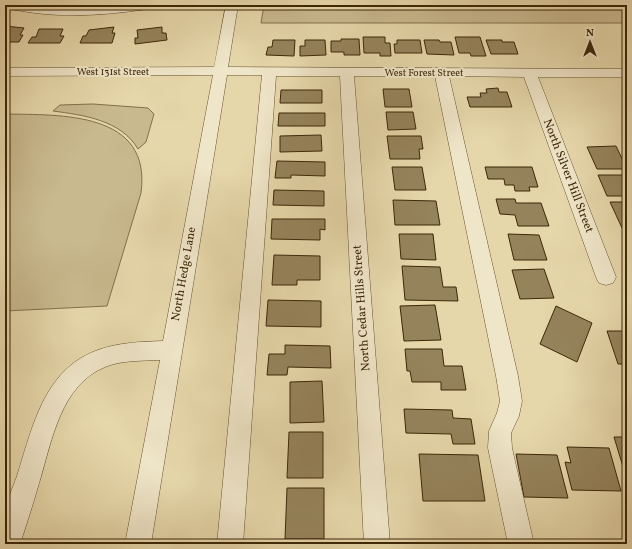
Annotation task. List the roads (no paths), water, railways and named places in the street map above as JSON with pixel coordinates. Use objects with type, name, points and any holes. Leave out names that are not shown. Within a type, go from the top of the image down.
[{"type":"street","points":[[11,5],[43,11],[111,11],[146,5]]},
{"type":"street","name":"North Hedge Lane","points":[[138,544],[170,350],[232,5]]},
{"type":"street","name":"West Forest Street","points":[[221,71],[530,74],[627,73]]},
{"type":"street","name":"West 131st Street","points":[[5,72],[221,71]]},
{"type":"street","points":[[230,544],[269,72]]},
{"type":"street","name":"North Cedar Hills Street","points":[[347,73],[377,544]]},
{"type":"street","points":[[441,73],[507,376],[511,401],[508,416],[500,431],[500,448],[521,544]]},
{"type":"street","name":"North Silver Hill Street","points":[[530,74],[606,277]]},
{"type":"street","points":[[7,544],[52,407],[62,391],[75,376],[88,366],[102,359],[127,352],[170,350]]}]
